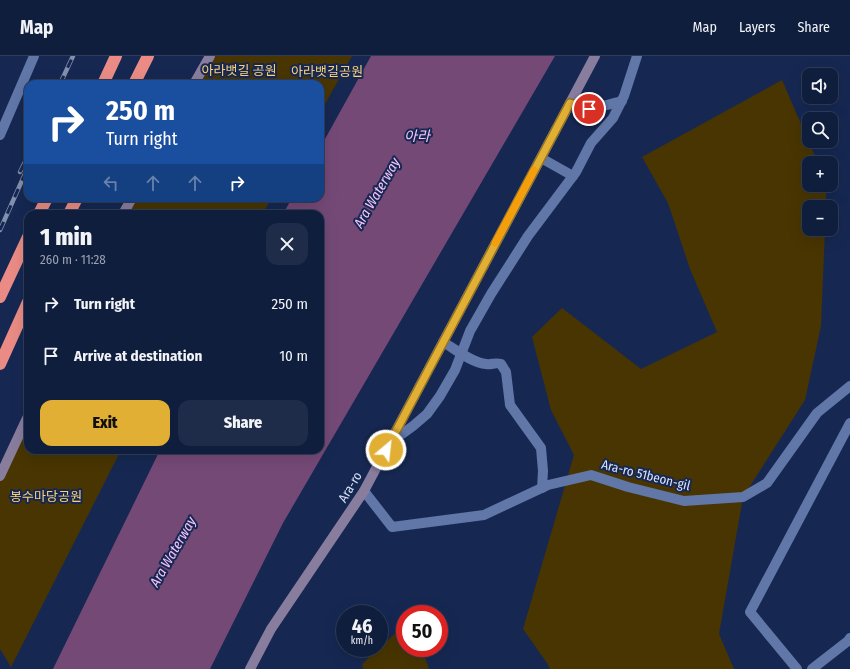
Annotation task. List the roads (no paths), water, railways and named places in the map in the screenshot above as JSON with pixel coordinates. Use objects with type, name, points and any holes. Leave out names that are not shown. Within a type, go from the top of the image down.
[{"type":"highway","points":[[104,80],[116,56]]},
{"type":"highway","points":[[136,80],[148,56]]},
{"type":"highway","points":[[0,297],[24,246]]},
{"type":"highway","points":[[0,364],[24,311]]},
{"type":"main road","points":[[196,80],[210,56]]},
{"type":"main road","name":"Ara-ro","points":[[250,669],[271,629],[364,491],[595,56]]},
{"type":"main road","points":[[0,476],[24,425]]},
{"type":"street","points":[[0,135],[34,56]]},
{"type":"street","points":[[393,436],[402,434],[427,414],[440,396],[454,370],[470,331],[491,294],[528,236],[573,176],[591,143],[613,118],[624,96],[637,56]]},
{"type":"street","points":[[570,103],[589,109],[622,101]]},
{"type":"street","points":[[540,158],[573,176]]},
{"type":"street","points":[[443,342],[477,362],[487,365],[496,362],[502,364],[506,372],[510,405],[542,448],[542,488]]},
{"type":"street","name":"Ara-ro 51beon-gil","points":[[364,491],[392,527],[484,515],[548,485],[591,475],[628,487],[684,501],[743,497],[767,483],[817,413],[850,386]]},
{"type":"street","points":[[798,669],[750,612],[850,423]]},
{"type":"street","points":[[812,669],[850,638]]},
{"type":"water","name":"아라","points":[[371,56],[555,56],[324,453],[324,210],[285,210],[290,202],[324,202],[324,141]]},
{"type":"water","name":"아라","points":[[158,454],[323,454],[283,523],[210,669],[53,669]]},
{"type":"railway","points":[[62,80],[73,56]]},
{"type":"railway","points":[[20,172],[24,164]]},
{"type":"railway","points":[[0,230],[24,176]]},
{"type":"park label","name":"아라뱃길 공원","points":[[239,70]]},
{"type":"park label","name":"아라뱃길공원","points":[[327,71]]},
{"type":"park label","name":"봉수마당공원","points":[[46,496]]},
{"type":"water label","name":"Ara Waterway","points":[[377,193]]},
{"type":"water label","name":"Ara Waterway","points":[[173,552]]}]
